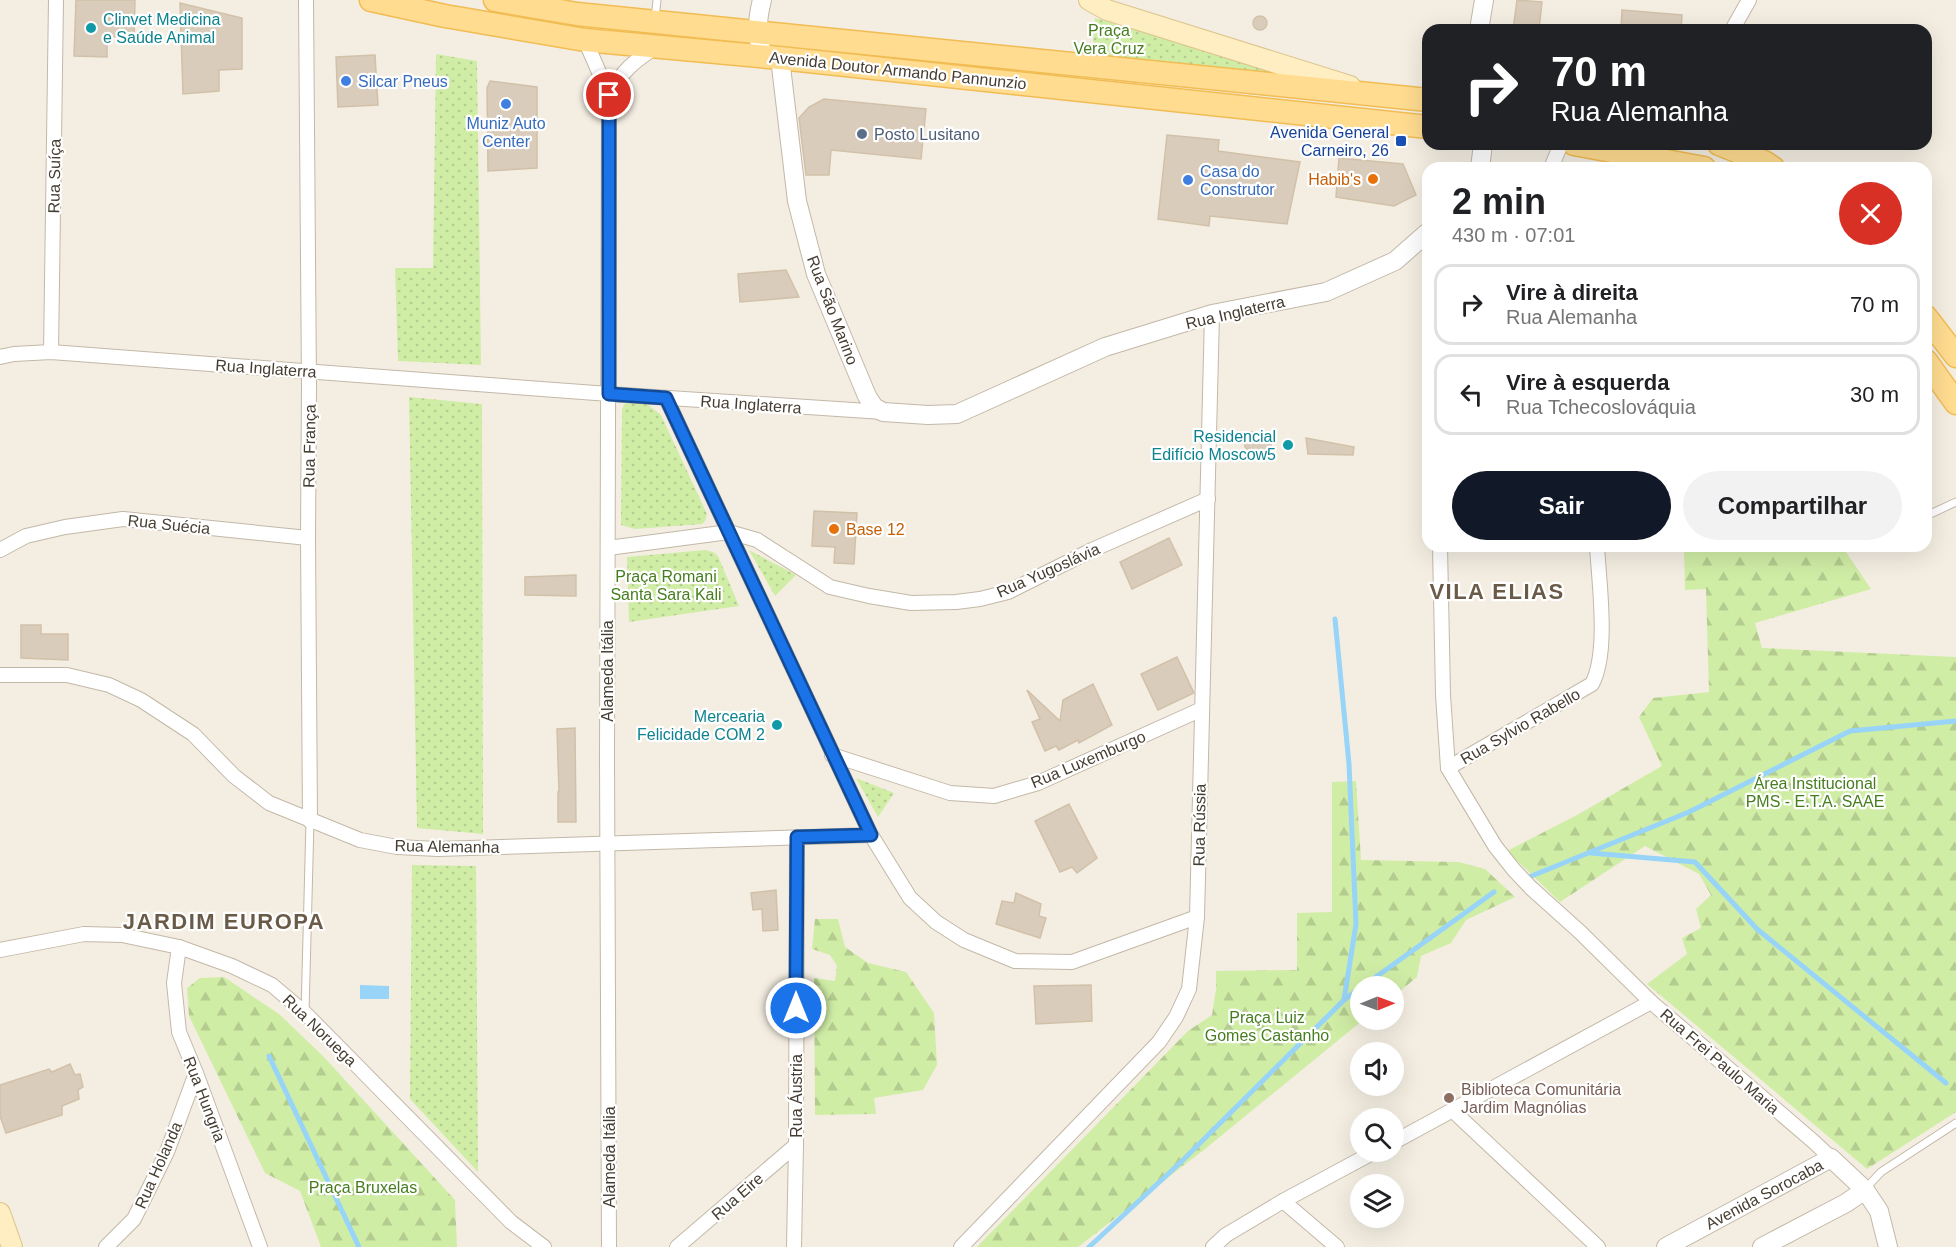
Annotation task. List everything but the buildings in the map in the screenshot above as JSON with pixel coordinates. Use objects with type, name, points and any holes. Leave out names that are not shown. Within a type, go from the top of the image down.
[{"type":"main road","name":"Avenida Doutor Armando Pannunzio","points":[[370,0],[447,8],[585,40],[772,57],[1422,126]]},
{"type":"main road","name":"Avenida Doutor Armando Pannunzio","points":[[495,0],[656,11],[757,32],[1422,99]]},
{"type":"main road","points":[[1089,0],[1107,10],[1378,95]]},
{"type":"main road","points":[[577,7],[585,40]]},
{"type":"main road","points":[[1608,150],[1675,162]]},
{"type":"main road","points":[[1734,150],[1764,162]]},
{"type":"main road","points":[[1932,325],[1956,356]]},
{"type":"main road","points":[[1932,369],[1956,403]]},
{"type":"main road","points":[[0,1213],[12,1247]]},
{"type":"street","name":"Rua Suíça","points":[[51,352],[56,0]]},
{"type":"street","name":"Rua França","points":[[306,0],[310,820]]},
{"type":"street","points":[[757,32],[762,0]]},
{"type":"street","points":[[1480,24],[1484,0]]},
{"type":"street","points":[[1491,24],[1493,0]]},
{"type":"street","points":[[1735,24],[1749,0]]},
{"type":"street","name":"Rua São Marino","points":[[757,32],[759,46],[772,57],[797,201],[816,274],[867,396],[874,407],[883,412]]},
{"type":"street","name":"Alameda Itália","points":[[585,40],[609,95],[609,1247]]},
{"type":"street","points":[[609,95],[620,76],[634,61],[656,47]]},
{"type":"street","name":"Rua Inglaterra","points":[[0,357],[51,352],[666,398],[928,415],[957,414],[1105,347],[1212,314],[1326,292],[1395,261],[1422,237]]},
{"type":"street","name":"Rua Rússia","points":[[961,1247],[1159,1042],[1176,1017],[1189,989],[1197,917],[1212,314]]},
{"type":"street","points":[[666,398],[871,835],[910,898],[936,922],[964,940],[1015,961],[1072,962],[1197,917]]},
{"type":"street","name":"Rua Yugoslávia","points":[[608,548],[729,532],[757,540],[830,587],[910,603],[956,602],[1008,592],[1092,550],[1208,500]]},
{"type":"street","name":"Rua Suécia","points":[[0,550],[26,536],[65,527],[123,519],[308,538]]},
{"type":"street","points":[[1440,552],[1443,695],[1448,768]]},
{"type":"street","name":"Rua Sylvio Rabello","points":[[1448,768],[1592,684],[1598,673],[1602,651],[1598,552]]},
{"type":"street","name":"Rua Alemanha","points":[[0,675],[68,675],[109,685],[141,700],[193,735],[234,776],[269,803],[360,840],[397,847],[438,849],[871,835]]},
{"type":"street","name":"Rua Luxemburgo","points":[[832,755],[950,794],[994,796],[1038,783],[1202,709]]},
{"type":"street","name":"Rua Frei Paulo Maria","points":[[1448,768],[1496,846],[1531,888],[1580,932],[1651,1002],[1815,1142],[1865,1190],[1880,1211],[1888,1247]]},
{"type":"street","name":"Rua Áustria","points":[[794,1247],[797,837]]},
{"type":"street","name":"Rua Noruega","points":[[0,950],[84,934],[122,935],[179,947],[232,966],[272,985],[305,1012],[510,1222],[544,1247]]},
{"type":"street","name":"Rua Hungria","points":[[179,947],[174,983],[179,1032],[260,1247]]},
{"type":"street","points":[[1404,1136],[1651,1002]]},
{"type":"street","name":"Rua Holanda","points":[[106,1247],[134,1219],[167,1152],[196,1073]]},
{"type":"street","points":[[1452,1110],[1598,1247]]},
{"type":"street","name":"Rua Eire","points":[[677,1247],[796,1145]]},
{"type":"street","name":"Avenida Sorocaba","points":[[1666,1247],[1831,1158]]},
{"type":"street","points":[[1213,1247],[1226,1235],[1355,1162]]},
{"type":"street","points":[[1762,1247],[1846,1203],[1865,1190]]},
{"type":"street","points":[[1283,1201],[1337,1247]]},
{"type":"lane","points":[[1932,513],[1956,502]]},
{"type":"lane","points":[[305,1012],[310,820]]},
{"type":"lane","points":[[1865,1190],[1881,1172],[1956,1123]]},
{"type":"green space","name":"Praça Vera Cruz","points":[[1095,18],[1284,74],[1092,54]]},
{"type":"green space","points":[[436,54],[477,61],[481,365],[398,361],[395,268],[433,268]]},
{"type":"green space","points":[[409,397],[482,404],[483,834],[417,828]]},
{"type":"green space","points":[[624,404],[647,404],[661,415],[707,514],[702,524],[635,529],[621,525],[622,410]]},
{"type":"green space","name":"Praça Romani Santa Sara Kali","points":[[705,550],[718,556],[739,606],[629,622],[627,557]]},
{"type":"green space","points":[[749,550],[796,575],[775,596]]},
{"type":"green space","name":"Área Institucional PMS - E.T.A. SAAE","points":[[1684,552],[1846,552],[1871,589],[1755,623],[1762,648],[1956,657],[1956,1112],[1867,1169],[1647,984],[1687,954],[1682,938],[1701,928],[1696,909],[1711,895],[1699,874],[1645,846],[1560,902],[1507,851],[1577,815],[1662,766],[1639,717],[1653,698],[1709,692],[1706,589],[1685,590]]},
{"type":"green space","points":[[856,778],[894,793],[878,817]]},
{"type":"green space","name":"Praça Luiz Gomes Castanho","points":[[1356,781],[1361,860],[1459,862],[1485,869],[1515,897],[1466,920],[1451,943],[1421,956],[1417,977],[1404,988],[1404,976],[1350,976],[1351,1030],[1205,1149],[1078,1247],[977,1247],[1188,1031],[1212,1015],[1216,971],[1297,970],[1297,913],[1332,912],[1332,782]]},
{"type":"green space","points":[[412,865],[476,866],[478,1172],[410,1099]]},
{"type":"green space","points":[[815,919],[838,919],[845,947],[868,963],[906,972],[934,1013],[937,1065],[923,1090],[874,1098],[876,1114],[815,1115],[814,978],[835,981],[837,966],[830,955],[812,949]]},
{"type":"green space","name":"Praça Bruxelas","points":[[224,977],[279,1014],[323,1056],[455,1200],[457,1247],[321,1247],[300,1191],[265,1173],[189,1016],[187,988],[200,978]]},
{"type":"water","points":[[360,985],[389,986],[389,999],[360,999]]},
{"type":"waterway","points":[[1335,619],[1349,764],[1356,924],[1344,1000]]},
{"type":"waterway","points":[[1529,877],[1689,812],[1850,731],[1956,721]]},
{"type":"waterway","points":[[1591,853],[1695,862],[1757,929],[1946,1083]]},
{"type":"waterway","points":[[1377,976],[1494,892]]},
{"type":"waterway","points":[[1089,1247],[1181,1162],[1350,996]]},
{"type":"waterway","points":[[269,1056],[359,1247]]},
{"type":"place","name":"Clinvet Medicina e Saúde Animal","points":[[91,28]]},
{"type":"place","name":"Silcar Pneus","points":[[346,81]]},
{"type":"place","name":"Muniz Auto Center","points":[[506,104]]},
{"type":"place","name":"Posto Lusitano","points":[[862,134]]},
{"type":"place","name":"Avenida General Carneiro, 26","points":[[1401,141]]},
{"type":"place","name":"Habib's","points":[[1373,179]]},
{"type":"place","name":"Casa do Construtor","points":[[1188,180]]},
{"type":"place","name":"Residencial Edifício Moscow5","points":[[1288,445]]},
{"type":"place","name":"Base 12","points":[[834,529]]},
{"type":"place","name":"Mercearia Felicidade COM 2","points":[[777,725]]},
{"type":"place","name":"Biblioteca Comunitária Jardim Magnólias","points":[[1449,1098]]},
{"type":"district","name":"VILA ELIAS","points":[[1497,591]]},
{"type":"district","name":"JARDIM EUROPA","points":[[224,921]]},
{"type":"route","points":[[609,95],[609,394],[666,398],[871,835],[797,837],[796,1008]]}]
